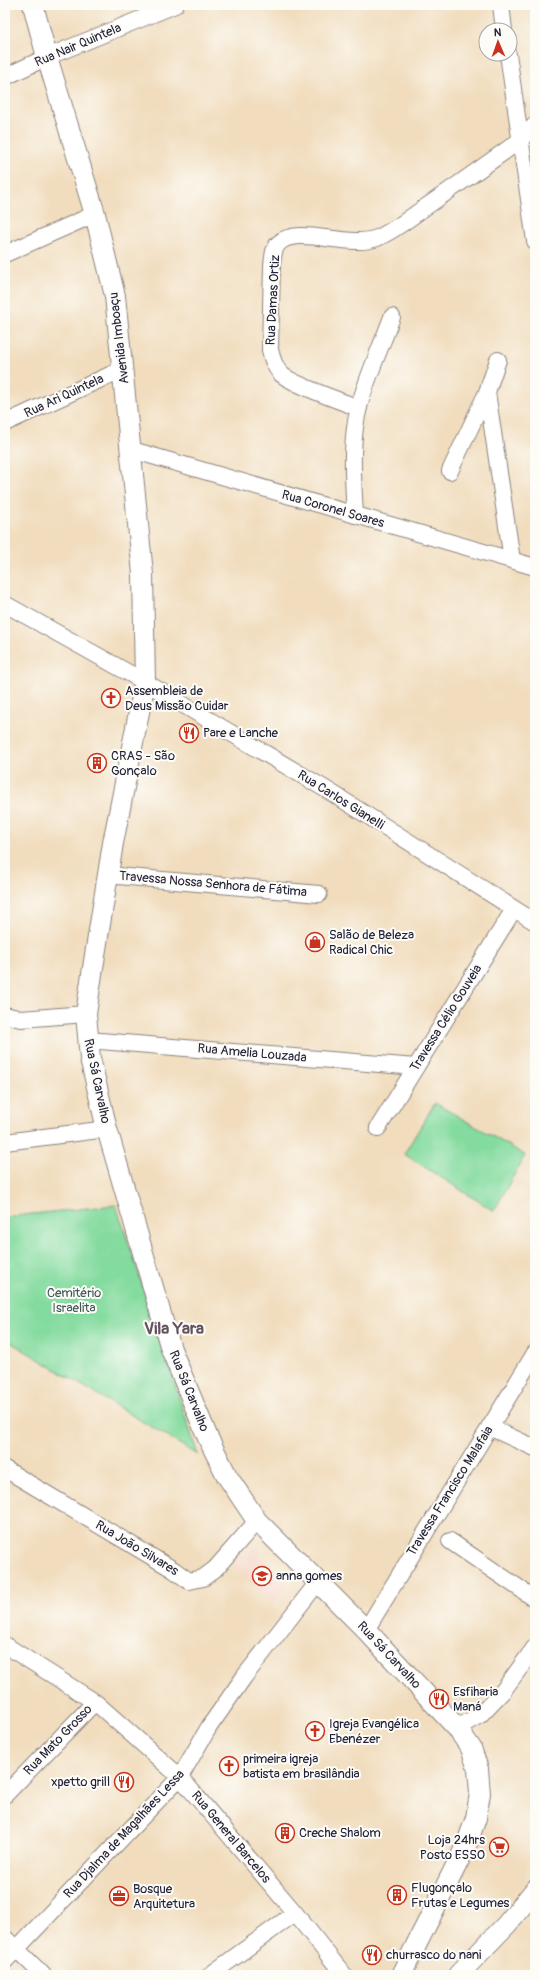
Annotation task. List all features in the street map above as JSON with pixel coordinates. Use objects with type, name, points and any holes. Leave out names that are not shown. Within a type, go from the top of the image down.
[{"type":"main road","name":"Avenida Imboaçu","points":[[33,5],[47,57],[96,214],[115,296],[132,450],[143,574],[145,682]]},
{"type":"main road","name":"Rua Sá Carvalho","points":[[145,682],[107,875],[86,1014],[88,1040],[96,1085],[107,1129],[171,1349],[208,1438],[227,1476],[257,1522],[366,1630],[457,1728],[471,1748],[478,1769],[480,1793],[476,1818],[458,1863],[401,1975]]},
{"type":"main road","points":[[458,1975],[506,1925],[535,1890]]},
{"type":"street","name":"Rua Nair Quintela","points":[[5,77],[47,57],[175,5]]},
{"type":"street","points":[[501,5],[503,22]]},
{"type":"street","points":[[509,62],[519,141],[535,241]]},
{"type":"street","name":"Rua Damas Ortiz","points":[[359,408],[294,381],[281,374],[274,363],[270,350],[272,266],[274,253],[279,243],[290,237],[307,236],[357,242],[376,238],[405,222],[519,141],[535,125]]},
{"type":"street","points":[[5,254],[96,214]]},
{"type":"street","points":[[355,515],[355,446],[359,408],[392,317]]},
{"type":"street","points":[[450,471],[487,392],[498,360]]},
{"type":"street","name":"Rua Ari Quintela","points":[[5,423],[123,369]]},
{"type":"street","points":[[487,392],[512,560]]},
{"type":"street","name":"Rua Coronel Soares","points":[[132,450],[535,567]]},
{"type":"street","name":"Rua Carlos Gianelli","points":[[5,604],[145,682],[332,793],[535,922]]},
{"type":"street","name":"Travessa Nossa Senhora de Fátima","points":[[107,875],[318,894]]},
{"type":"street","name":"Travessa Célio Gouveia","points":[[378,1128],[514,909]]},
{"type":"street","points":[[5,1015],[21,1019],[86,1014]]},
{"type":"street","name":"Rua Amelia Louzada","points":[[88,1040],[416,1067]]},
{"type":"street","points":[[5,1142],[107,1129]]},
{"type":"street","name":"Travessa Francisco Malafaia","points":[[366,1630],[535,1353]]},
{"type":"street","points":[[489,1428],[535,1448]]},
{"type":"street","name":"Rua João Silvares","points":[[5,1468],[174,1570],[189,1581],[203,1578],[215,1569],[257,1522]]},
{"type":"street","points":[[450,1542],[535,1599]]},
{"type":"street","name":"Rua Djalma de Magalhães Lessa","points":[[5,1961],[180,1777],[218,1715],[318,1582]]},
{"type":"street","name":"Rua General Barcelos","points":[[5,1645],[95,1702],[180,1777],[295,1913],[344,1975]]},
{"type":"street","points":[[457,1728],[480,1715],[503,1691],[535,1647]]},
{"type":"street","name":"Rua Mato Grosso","points":[[8,1787],[95,1702]]},
{"type":"street","points":[[210,1975],[295,1913]]},
{"type":"street","points":[[5,1938],[43,1975]]},
{"type":"shaded area","name":"anna gomes","points":[[255,1547],[288,1585],[272,1605],[234,1567]]},
{"type":"green space","points":[[435,1103],[525,1155],[494,1211],[404,1154]]},
{"type":"green space","name":"Cemitério Israelita","points":[[116,1205],[198,1455],[5,1339],[5,1217]]},
{"type":"place","name":"Assembleia de Deus Missão Cuidar","points":[[111,698]]},
{"type":"place","name":"Pare e Lanche","points":[[189,733]]},
{"type":"place","name":"CRAS - São Gonçalo","points":[[97,763]]},
{"type":"place","name":"Salão de Beleza Radical Chic","points":[[315,942]]},
{"type":"place","name":"anna gomes","points":[[262,1576]]},
{"type":"place","name":"Esfiharia Maná","points":[[439,1699]]},
{"type":"place","name":"Igreja Evangélica Ebenézer","points":[[315,1731]]},
{"type":"place","name":"primeira igreja batista em brasilândia","points":[[229,1766]]},
{"type":"place","name":"xpetto grill","points":[[124,1782]]},
{"type":"place","name":"Creche Shalom","points":[[285,1833]]},
{"type":"place","name":"Loja 24hrs Posto ESSO","points":[[499,1847]]},
{"type":"place","name":"Flugonçalo Frutas e Legumes","points":[[397,1895]]},
{"type":"place","name":"Bosque Arquitetura","points":[[119,1896]]},
{"type":"place","name":"churrasco do nani","points":[[372,1955]]},
{"type":"district","name":"Vila Yara","points":[[174,1328]]}]
